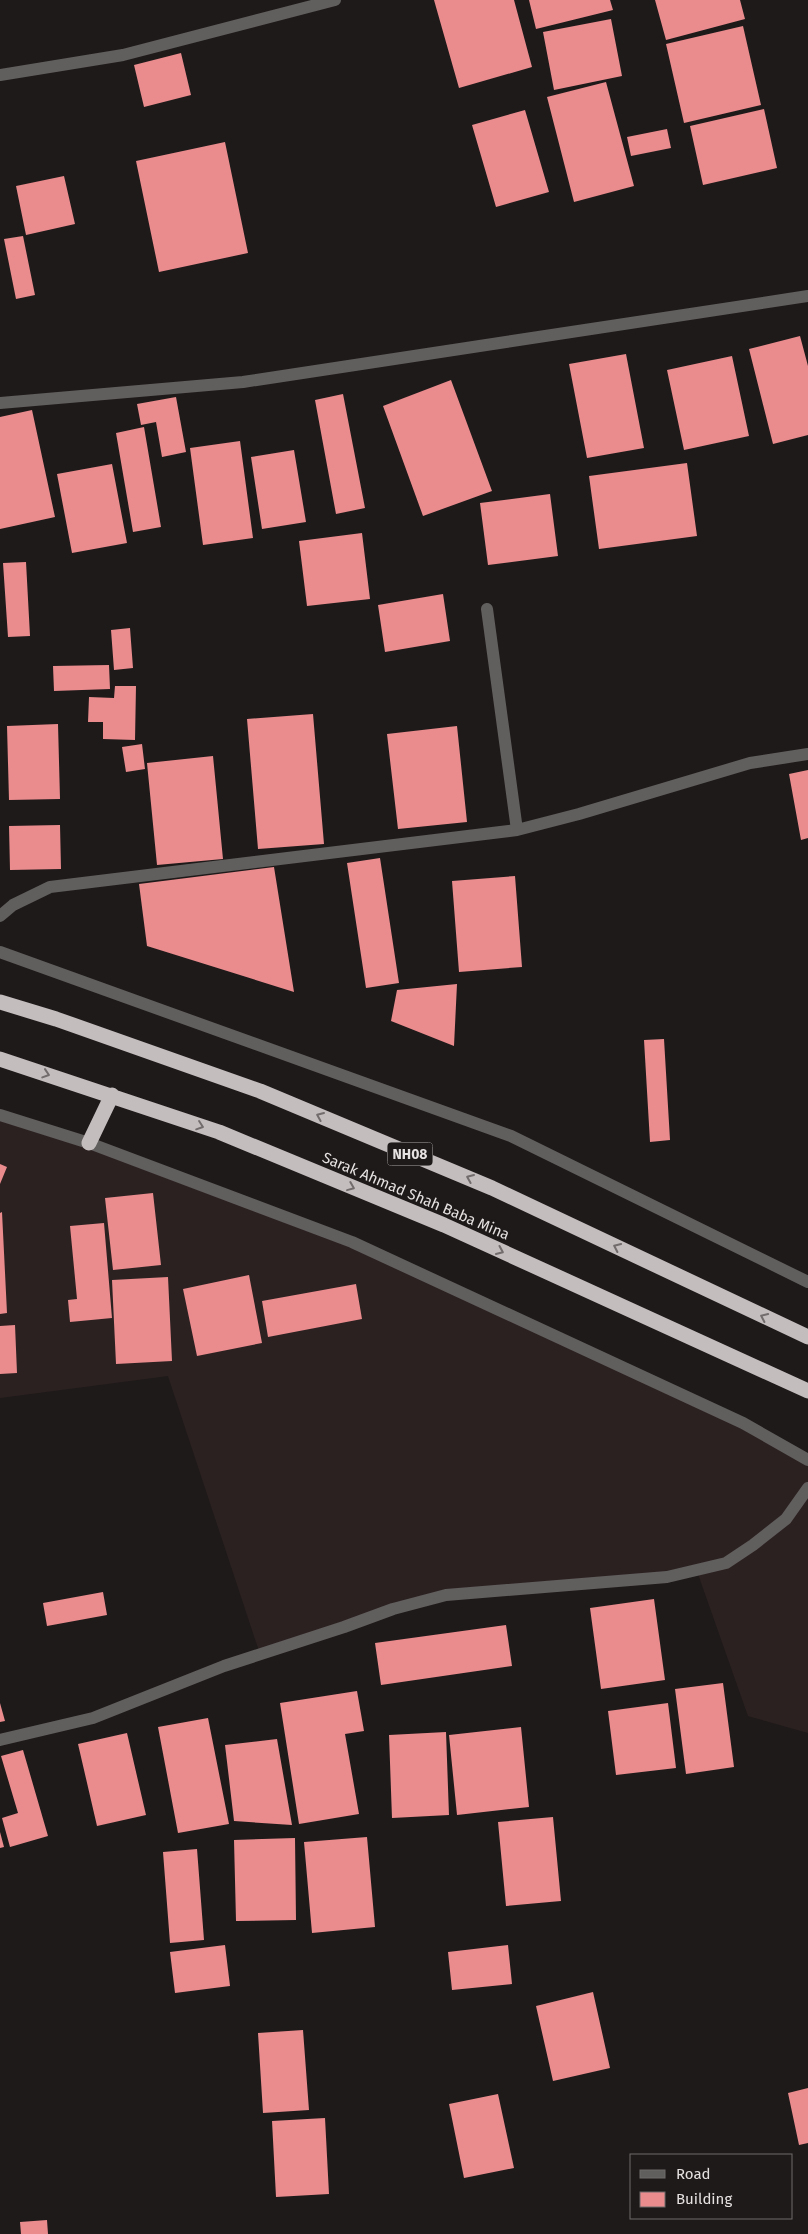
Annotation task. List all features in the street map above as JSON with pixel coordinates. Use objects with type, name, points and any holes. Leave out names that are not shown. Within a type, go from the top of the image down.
[{"type":"highway","name":"NH08","points":[[0,1002],[56,1019],[260,1091],[492,1188],[808,1337]]},
{"type":"highway","name":"Sarak Ahmad Shah Baba Mina","points":[[0,1059],[219,1132],[444,1225],[808,1391]]},
{"type":"highway","points":[[89,1143],[112,1095]]},
{"type":"street","points":[[0,75],[123,55],[335,0]]},
{"type":"street","points":[[0,403],[243,382],[808,296]]},
{"type":"street","points":[[487,609],[517,830]]},
{"type":"street","points":[[0,916],[13,905],[50,887],[517,830],[579,814],[750,763],[808,754]]},
{"type":"street","points":[[0,952],[511,1136],[808,1282]]},
{"type":"street","points":[[0,1115],[89,1143],[352,1242],[743,1423],[808,1460]]},
{"type":"street","points":[[0,1740],[93,1718],[224,1666],[393,1609],[446,1595],[667,1577],[726,1563],[786,1519],[808,1488]]},
{"type":"shaded area","points":[[0,1115],[353,1242],[808,1460],[808,1733],[748,1716],[697,1571],[446,1595],[260,1654],[168,1376],[0,1398]]},
{"type":"building","points":[[434,0],[514,0],[532,67],[459,88]]},
{"type":"building","points":[[529,0],[610,0],[613,10],[536,29]]},
{"type":"building","points":[[655,0],[740,0],[745,19],[666,40]]},
{"type":"building","points":[[611,19],[622,76],[554,90],[543,32]]},
{"type":"building","points":[[743,26],[761,105],[684,123],[666,44]]},
{"type":"building","points":[[181,53],[191,95],[144,107],[134,65]]},
{"type":"building","points":[[606,82],[634,186],[574,202],[547,97]]},
{"type":"building","points":[[764,109],[777,168],[703,185],[690,126]]},
{"type":"building","points":[[525,110],[549,192],[496,207],[472,125]]},
{"type":"building","points":[[667,129],[671,148],[631,156],[627,137]]},
{"type":"building","points":[[225,142],[248,253],[159,272],[136,161]]},
{"type":"building","points":[[64,176],[75,224],[26,235],[16,186]]},
{"type":"building","points":[[23,236],[35,295],[16,299],[4,239]]},
{"type":"building","points":[[800,336],[808,366],[808,435],[773,444],[749,349]]},
{"type":"building","points":[[626,354],[644,448],[587,458],[569,364]]},
{"type":"building","points":[[732,356],[749,436],[684,450],[667,370]]},
{"type":"building","points":[[451,380],[492,491],[423,516],[383,406]]},
{"type":"building","points":[[343,394],[365,508],[336,514],[315,400]]},
{"type":"building","points":[[176,397],[186,452],[162,457],[156,422],[141,425],[137,404]]},
{"type":"building","points":[[32,410],[55,517],[0,529],[0,417]]},
{"type":"building","points":[[144,427],[161,527],[133,532],[116,433]]},
{"type":"building","points":[[240,441],[253,538],[203,545],[190,448]]},
{"type":"building","points":[[294,450],[306,522],[262,529],[251,457]]},
{"type":"building","points":[[687,463],[697,536],[599,549],[589,476]]},
{"type":"building","points":[[112,464],[127,543],[72,553],[57,474]]},
{"type":"building","points":[[550,494],[558,556],[488,565],[480,503]]},
{"type":"building","points":[[362,533],[370,599],[307,606],[299,541]]},
{"type":"building","points":[[26,562],[30,636],[8,637],[3,563]]},
{"type":"building","points":[[443,594],[450,641],[385,652],[378,605]]},
{"type":"building","points":[[130,628],[133,668],[114,670],[111,630]]},
{"type":"building","points":[[109,665],[110,689],[54,691],[53,666]]},
{"type":"building","points":[[115,686],[136,686],[135,740],[103,739],[103,722],[88,722],[89,697],[114,698]]},
{"type":"building","points":[[313,714],[324,844],[258,849],[247,719]]},
{"type":"building","points":[[58,724],[60,799],[9,800],[7,726]]},
{"type":"building","points":[[457,726],[467,822],[398,829],[387,734]]},
{"type":"building","points":[[142,744],[145,769],[126,772],[122,747]]},
{"type":"building","points":[[213,756],[223,859],[157,865],[147,763]]},
{"type":"building","points":[[808,770],[808,838],[801,840],[789,774]]},
{"type":"building","points":[[60,825],[61,869],[10,870],[9,826]]},
{"type":"building","points":[[380,858],[399,983],[366,988],[347,863]]},
{"type":"building","points":[[274,867],[294,992],[147,946],[139,884]]},
{"type":"building","points":[[515,876],[522,967],[459,972],[452,881]]},
{"type":"building","points":[[457,984],[454,1046],[391,1021],[397,990]]},
{"type":"building","points":[[664,1039],[670,1140],[650,1142],[644,1040]]},
{"type":"building","points":[[0,1164],[7,1167],[0,1184]]},
{"type":"building","points":[[153,1193],[161,1265],[113,1270],[105,1198]]},
{"type":"building","points":[[2,1212],[7,1313],[0,1314],[0,1213]]},
{"type":"building","points":[[104,1223],[112,1318],[70,1322],[68,1300],[77,1299],[70,1226]]},
{"type":"building","points":[[249,1275],[262,1343],[197,1356],[183,1289]]},
{"type":"building","points":[[168,1277],[172,1361],[116,1364],[112,1280]]},
{"type":"building","points":[[356,1284],[362,1319],[268,1337],[262,1301]]},
{"type":"building","points":[[15,1325],[17,1373],[0,1374],[0,1326]]},
{"type":"building","points":[[103,1592],[107,1615],[47,1626],[43,1603]]},
{"type":"building","points":[[654,1599],[665,1680],[601,1689],[590,1608]]},
{"type":"building","points":[[506,1625],[512,1666],[381,1685],[375,1643]]},
{"type":"building","points":[[723,1683],[734,1767],[686,1774],[675,1689]]},
{"type":"building","points":[[357,1691],[364,1731],[345,1734],[359,1814],[299,1824],[280,1703]]},
{"type":"building","points":[[0,1703],[5,1721],[0,1722]]},
{"type":"building","points":[[668,1703],[676,1768],[616,1775],[608,1711]]},
{"type":"building","points":[[208,1718],[229,1824],[178,1833],[158,1727]]},
{"type":"building","points":[[521,1727],[529,1807],[457,1815],[449,1735]]},
{"type":"building","points":[[446,1732],[449,1815],[392,1818],[389,1735]]},
{"type":"building","points":[[127,1733],[146,1815],[97,1826],[78,1744]]},
{"type":"building","points":[[277,1739],[292,1825],[234,1821],[225,1745]]},
{"type":"building","points":[[23,1750],[48,1836],[10,1847],[2,1818],[18,1813],[1,1756]]},
{"type":"building","points":[[553,1817],[561,1901],[506,1906],[498,1822]]},
{"type":"building","points":[[0,1832],[4,1847],[0,1848]]},
{"type":"building","points":[[367,1837],[375,1927],[312,1933],[304,1842]]},
{"type":"building","points":[[295,1838],[296,1920],[236,1921],[234,1840]]},
{"type":"building","points":[[197,1849],[204,1940],[170,1943],[163,1852]]},
{"type":"building","points":[[225,1945],[230,1986],[175,1993],[170,1952]]},
{"type":"building","points":[[508,1945],[512,1984],[452,1990],[448,1952]]},
{"type":"building","points":[[593,1992],[610,2068],[553,2081],[536,2006]]},
{"type":"building","points":[[303,2030],[309,2110],[263,2113],[258,2033]]},
{"type":"building","points":[[808,2088],[808,2143],[799,2145],[788,2093]]},
{"type":"building","points":[[498,2094],[514,2168],[464,2178],[449,2104]]},
{"type":"building","points":[[325,2118],[329,2194],[276,2197],[272,2121]]},
{"type":"building","points":[[47,2220],[48,2234],[21,2234],[20,2222]]}]
